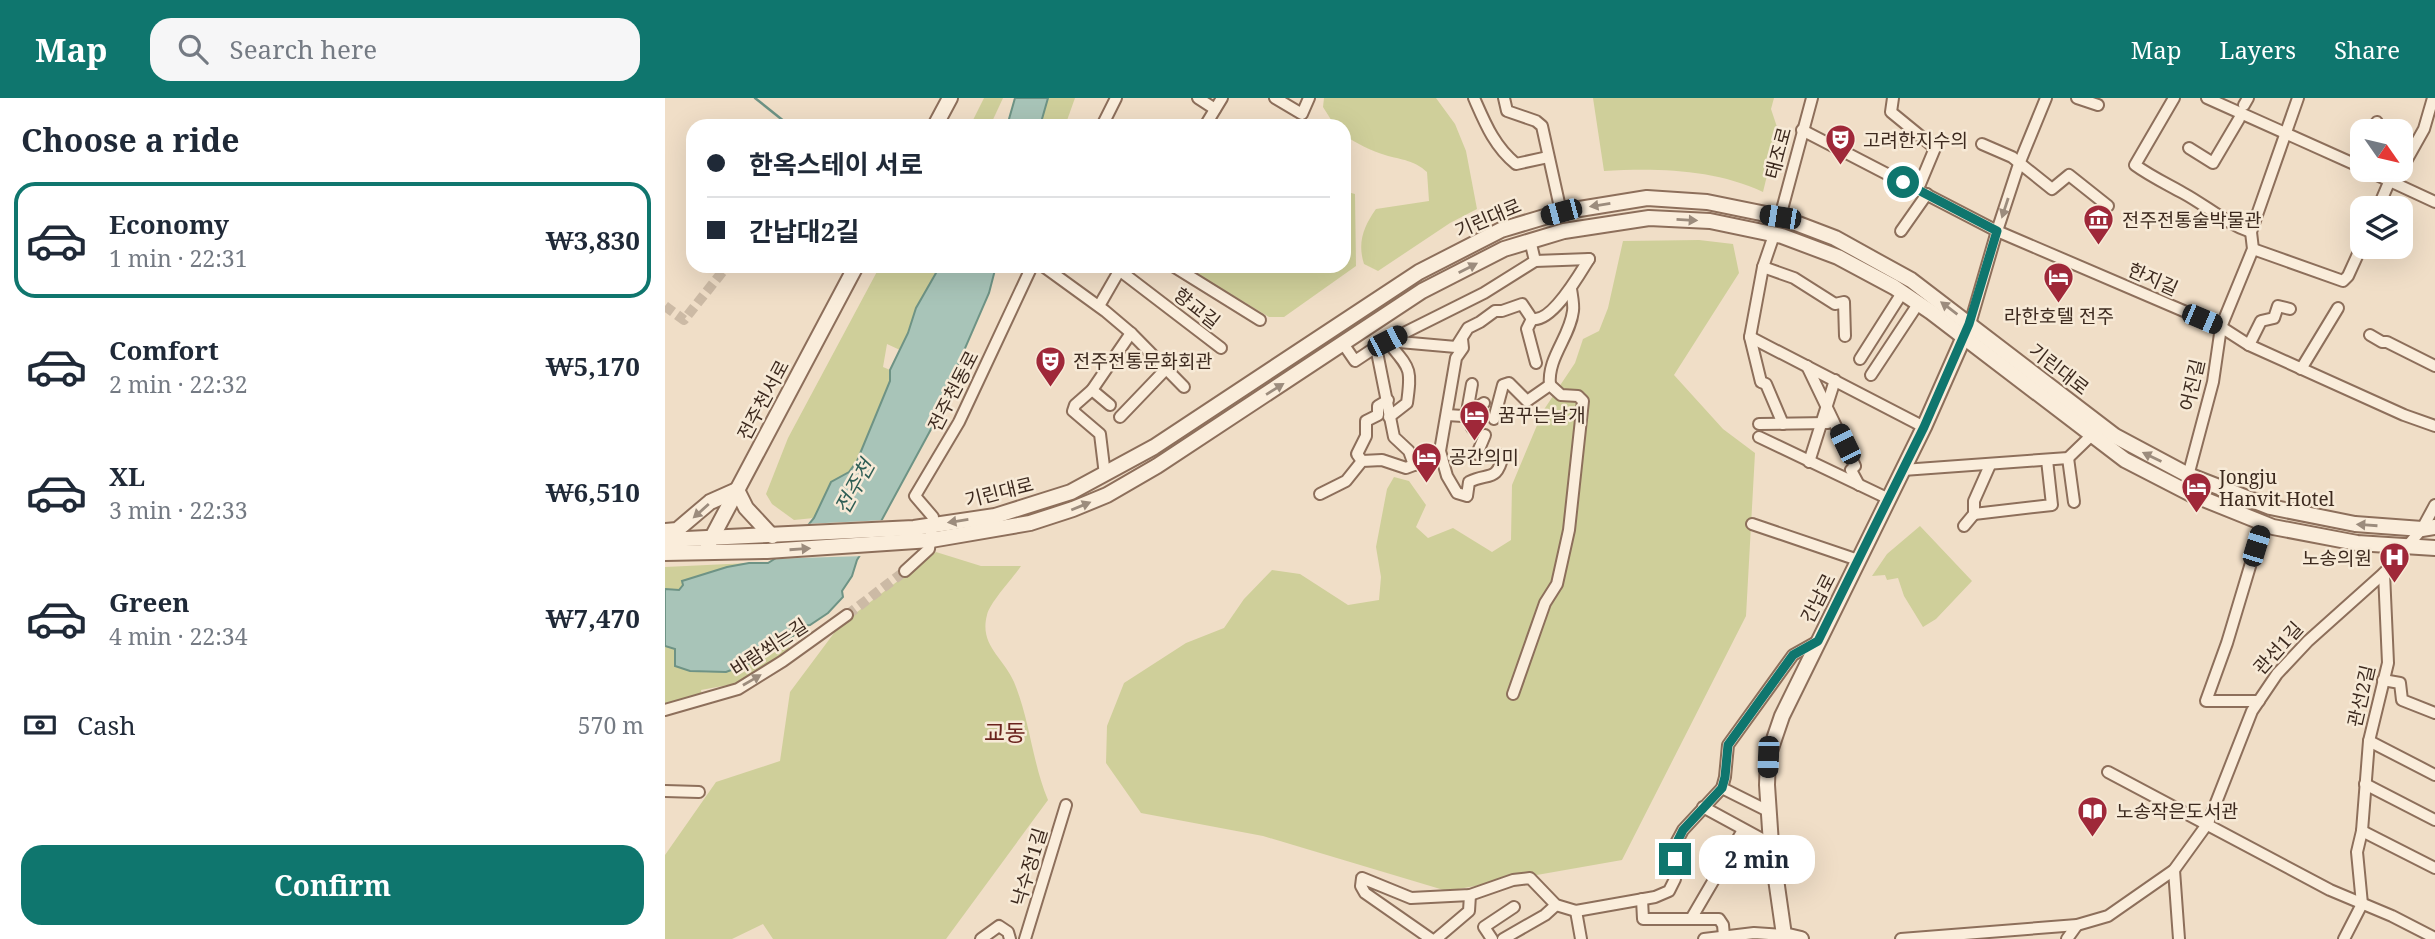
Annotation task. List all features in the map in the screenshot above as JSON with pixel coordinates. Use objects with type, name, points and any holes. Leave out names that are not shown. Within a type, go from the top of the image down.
[{"type":"street","points":[[939,119],[950,98]]},
{"type":"street","points":[[1106,119],[1116,98]]},
{"type":"street","points":[[1198,98],[1215,109]]},
{"type":"street","points":[[1209,119],[1221,98]]},
{"type":"street","points":[[1275,98],[1302,114],[1309,98]]},
{"type":"street","points":[[1474,98],[1502,153],[1516,163],[1548,157]]},
{"type":"street","points":[[1504,98],[1507,111],[1536,121],[1542,126],[1561,212]]},
{"type":"street","name":"태조로","points":[[1780,217],[1812,98]]},
{"type":"street","points":[[1893,98],[1891,112],[1935,148],[1924,189],[1901,231]]},
{"type":"street","points":[[1966,331],[2019,164],[2046,98]]},
{"type":"street","points":[[2077,98],[2098,105]]},
{"type":"street","points":[[2174,98],[2135,165],[2232,225],[2251,232]]},
{"type":"street","points":[[2207,98],[2350,163]]},
{"type":"street","name":"어진길","points":[[2184,491],[2213,382],[2221,327],[2253,249],[2251,232],[2298,98]]},
{"type":"street","points":[[2413,149],[2424,129],[2433,98]]},
{"type":"street","points":[[2189,148],[2213,163],[2239,119]]},
{"type":"street","name":"한지길","points":[[1802,130],[1924,189],[1997,231],[2221,327],[2249,345],[2403,415],[2435,425]]},
{"type":"street","points":[[1982,144],[2012,157],[2052,189],[2069,175],[2092,197],[2108,206]]},
{"type":"street","points":[[2394,182],[2435,202]]},
{"type":"street","name":"기린대로","points":[[931,533],[1020,509],[1071,492],[1105,475],[1154,447],[1419,272],[1501,230],[1561,212],[1647,198],[1707,202],[1780,217],[1835,237],[1891,268],[1966,331],[2096,431],[2134,466],[2184,491],[2273,527],[2357,543],[2435,548]]},
{"type":"street","name":"기린대로","points":[[893,536],[1030,523],[1107,495],[1157,466],[1344,345],[1422,291],[1504,249],[1564,231],[1650,218],[1710,221],[1774,235],[1838,257],[1966,331]]},
{"type":"street","points":[[1774,235],[1763,267],[1750,337],[1761,382],[1766,384],[1783,424]]},
{"type":"street","points":[[1530,240],[1535,261]]},
{"type":"street","points":[[2253,249],[2343,281],[2356,259]]},
{"type":"street","points":[[1344,345],[1355,362],[1387,341],[1484,293],[1535,261],[1588,259],[1571,289],[1538,320],[1532,319],[1522,304],[1495,311],[1488,318],[1468,328],[1456,346],[1387,341]]},
{"type":"street","points":[[1763,267],[1794,278],[1835,304],[1844,302],[1845,336]]},
{"type":"street","name":"전주천서로","points":[[705,553],[852,273]]},
{"type":"street","name":"전주천동로","points":[[931,533],[933,517],[915,496],[959,422],[1029,273]]},
{"type":"street","points":[[1052,273],[1099,306],[1131,333],[1184,387]]},
{"type":"street","name":"향교길","points":[[1099,306],[1118,273]]},
{"type":"street","name":"향교길","points":[[1127,273],[1221,348]]},
{"type":"street","name":"향교길","points":[[1184,273],[1260,320]]},
{"type":"street","points":[[1513,694],[1545,603],[1557,584],[1569,530],[1583,401],[1578,396],[1561,395],[1550,385],[1549,373],[1573,311],[1571,289]]},
{"type":"street","points":[[1484,293],[1495,311]]},
{"type":"street","points":[[1860,359],[1902,293]]},
{"type":"street","points":[[1871,375],[1918,304]]},
{"type":"street","points":[[2249,345],[2261,321],[2274,318],[2278,306],[2290,309]]},
{"type":"street","points":[[2301,369],[2338,307]]},
{"type":"street","points":[[1532,319],[1527,329],[1536,363]]},
{"type":"street","name":"간납로","points":[[1794,938],[1771,844],[1768,757],[1782,716],[1924,427],[1966,331]]},
{"type":"street","points":[[1105,475],[1100,434],[1073,411],[1075,405],[1092,390],[1131,333]]},
{"type":"street","points":[[2370,335],[2435,366]]},
{"type":"street","points":[[1750,337],[1924,427]]},
{"type":"street","points":[[1462,339],[1463,348],[1456,358],[1440,451],[1447,476],[1457,493],[1467,496],[1469,482],[1478,477],[1491,477],[1500,470],[1503,456]]},
{"type":"street","points":[[1387,341],[1405,362],[1411,376],[1407,403],[1389,417]]},
{"type":"street","points":[[1376,347],[1394,437],[1409,451],[1414,465]]},
{"type":"street","points":[[1807,366],[1855,466],[1851,470],[1859,485]]},
{"type":"street","points":[[1121,417],[1166,369]]},
{"type":"street","points":[[1809,462],[1835,380]]},
{"type":"street","points":[[1494,419],[1503,385],[1509,383],[1527,401],[1550,385]]},
{"type":"street","points":[[1472,384],[1468,414],[1472,428]]},
{"type":"street","points":[[1092,390],[1110,405]]},
{"type":"street","points":[[1361,461],[1357,454],[1366,436],[1367,421],[1378,415],[1378,406],[1388,400]]},
{"type":"street","points":[[1447,415],[1463,416],[1484,403]]},
{"type":"street","points":[[1759,424],[1834,423]]},
{"type":"street","points":[[1903,470],[2068,458],[2096,431]]},
{"type":"street","name":"기린대로","points":[[2096,431],[2189,475],[2270,507],[2355,524],[2428,528]]},
{"type":"street","points":[[1477,454],[1485,435]]},
{"type":"street","points":[[1759,437],[1889,499]]},
{"type":"street","points":[[1361,461],[1382,460],[1406,468],[1440,451]]},
{"type":"street","points":[[2068,458],[2074,502]]},
{"type":"street","points":[[1974,514],[2052,505],[2047,460]]},
{"type":"street","points":[[1319,494],[1346,481],[1361,461]]},
{"type":"street","points":[[1964,526],[1974,514],[1974,501],[1990,465]]},
{"type":"street","points":[[665,531],[677,530],[711,502],[737,490],[754,518],[772,536]]},
{"type":"street","name":"관선1길","points":[[1901,939],[2077,925],[2108,916],[2173,870],[2208,824],[2252,712],[2277,674],[2308,641],[2384,573],[2428,528],[2435,504]]},
{"type":"street","points":[[2259,701],[2206,701],[2227,643],[2263,523]]},
{"type":"street","name":"간납로","points":[[1752,524],[1858,561]]},
{"type":"street","points":[[905,571],[929,549],[931,533]]},
{"type":"street","points":[[665,540],[772,536],[893,536]]},
{"type":"street","points":[[665,553],[732,551],[893,536]]},
{"type":"street","name":"관선2길","points":[[2362,904],[2357,852],[2362,831],[2369,741],[2388,663],[2384,573]]},
{"type":"street","name":"바람쐬는길","points":[[665,710],[738,689],[783,662],[847,615]]},
{"type":"street","points":[[1470,895],[1469,911],[1433,939],[1365,894],[1360,886],[1362,878],[1411,898],[1470,895],[1513,880],[1530,878],[1556,905],[1576,911],[1642,899],[1669,891],[1675,879],[1676,844],[1683,830],[1722,788],[1728,745],[1793,655],[1818,641]]},
{"type":"street","points":[[2383,680],[2400,682],[2402,700],[2435,713]]},
{"type":"street","points":[[2369,741],[2435,775]]},
{"type":"street","points":[[2108,772],[2302,874],[2435,938]]},
{"type":"street","points":[[2365,784],[2434,820]]},
{"type":"street","points":[[1722,788],[1770,812]]},
{"type":"street","points":[[665,791],[699,792]]},
{"type":"street","name":"낙수정1길","points":[[1025,939],[1066,805]]},
{"type":"street","points":[[1703,807],[1771,844]]},
{"type":"street","points":[[1691,919],[1742,830]]},
{"type":"street","points":[[2362,831],[2435,868]]},
{"type":"street","points":[[2173,870],[2179,939]]},
{"type":"street","points":[[1642,899],[1643,919],[1719,919],[1723,925],[1724,936]]},
{"type":"street","points":[[2344,939],[2362,904]]},
{"type":"street","points":[[1503,939],[1545,915],[1556,905]]},
{"type":"street","points":[[1492,939],[1484,927],[1514,907]]},
{"type":"street","points":[[1576,911],[1581,939]]},
{"type":"street","points":[[1528,925],[1530,939]]},
{"type":"street","points":[[2067,939],[2077,925]]},
{"type":"street","name":"낙수정1길","points":[[981,939],[999,926],[1006,937]]},
{"type":"street","points":[[1704,939],[1754,933],[1794,938]]},
{"type":"green space","points":[[984,98],[1003,98],[993,119],[974,119]]},
{"type":"green space","points":[[1048,98],[1075,98],[1068,119],[1042,119]]},
{"type":"green space","points":[[1324,98],[1436,98],[1455,124],[1466,151],[1477,209],[1450,223],[1378,271],[1364,264],[1361,249],[1363,235],[1376,209],[1429,201],[1427,172],[1412,163],[1369,149],[1351,139],[1351,119],[1331,119],[1323,107]]},
{"type":"green space","points":[[1593,98],[1774,98],[1771,109],[1778,130],[1763,192],[1705,174],[1644,170],[1604,171]]},
{"type":"green space","points":[[1351,193],[1355,194],[1356,266],[1351,270]]},
{"type":"green space","points":[[1699,240],[1733,244],[1739,273],[1674,375],[1723,429],[1755,453],[1746,616],[1622,860],[1447,891],[1263,836],[1141,813],[1106,763],[1107,726],[1124,683],[1186,643],[1224,628],[1244,599],[1272,570],[1300,574],[1348,605],[1379,600],[1381,577],[1376,547],[1387,489],[1394,477],[1409,481],[1426,505],[1416,527],[1428,538],[1453,528],[1492,552],[1511,540],[1512,485],[1543,411],[1575,363],[1583,339],[1599,331],[1608,308],[1623,241]]},
{"type":"green space","points":[[876,273],[936,273],[916,308],[900,350],[887,344],[883,367],[890,370],[890,381],[857,461],[849,472],[831,483],[814,518],[794,520],[772,504],[766,494],[788,438]]},
{"type":"green space","points":[[1196,273],[1346,273],[1284,317],[1269,317]]},
{"type":"green space","points":[[1920,526],[1972,581],[1936,619],[1923,627],[1904,596],[1898,578],[1887,580],[1885,575],[1872,576],[1887,554]]},
{"type":"green space","points":[[936,552],[981,566],[1021,566],[989,610],[985,625],[986,635],[1014,682],[1048,800],[946,939],[773,939],[763,924],[732,939],[665,939],[665,855],[716,782],[780,761],[790,692],[840,625]]},
{"type":"green space","points":[[749,563],[682,581],[683,585],[679,590],[665,589],[665,567]]},
{"type":"green space","points":[[790,640],[788,653],[739,683],[701,690],[702,696],[665,706],[665,646],[675,649],[674,661],[690,670],[705,672],[743,665]]},
{"type":"water","points":[[1015,98],[1048,98],[1042,119],[1009,119]]},
{"type":"water","name":"전주천","points":[[936,273],[994,273],[989,293],[946,392],[949,396],[857,560],[852,576],[842,591],[843,597],[828,613],[810,625],[801,626],[790,640],[753,662],[726,672],[690,671],[675,666],[675,649],[665,646],[665,589],[679,590],[683,585],[682,581],[727,567],[768,563],[787,551],[814,518],[831,482],[849,472],[857,461],[916,308]]},
{"type":"pier","points":[[886,520],[864,556],[768,559],[785,548],[805,524]]},
{"type":"waterway","points":[[755,98],[781,119]]},
{"type":"tunnel","points":[[665,306],[684,320],[721,273]]},
{"type":"tunnel","points":[[847,615],[905,571]]},
{"type":"place","name":"고려한지수의","points":[[1840,167]]},
{"type":"place","name":"전주전통술박물관","points":[[2099,247]]},
{"type":"place","name":"라한호텔 전주","points":[[2059,304]]},
{"type":"place","name":"전주전통문화회관","points":[[1050,388]]},
{"type":"place","name":"꿈꾸는날개","points":[[1475,442]]},
{"type":"place","name":"공간의미","points":[[1426,484]]},
{"type":"place","name":"Jongju Hanvit Hotel","points":[[2196,515]]},
{"type":"place","name":"노송의원","points":[[2395,585]]},
{"type":"place","name":"노송작은도서관","points":[[2093,838]]},
{"type":"district","name":"교동","points":[[1005,733]]},
{"type":"route","points":[[1675,859],[1676,844],[1683,830],[1722,788],[1728,745],[1793,655],[1818,641],[1924,427],[1975,308],[1997,231],[1903,182]]}]
